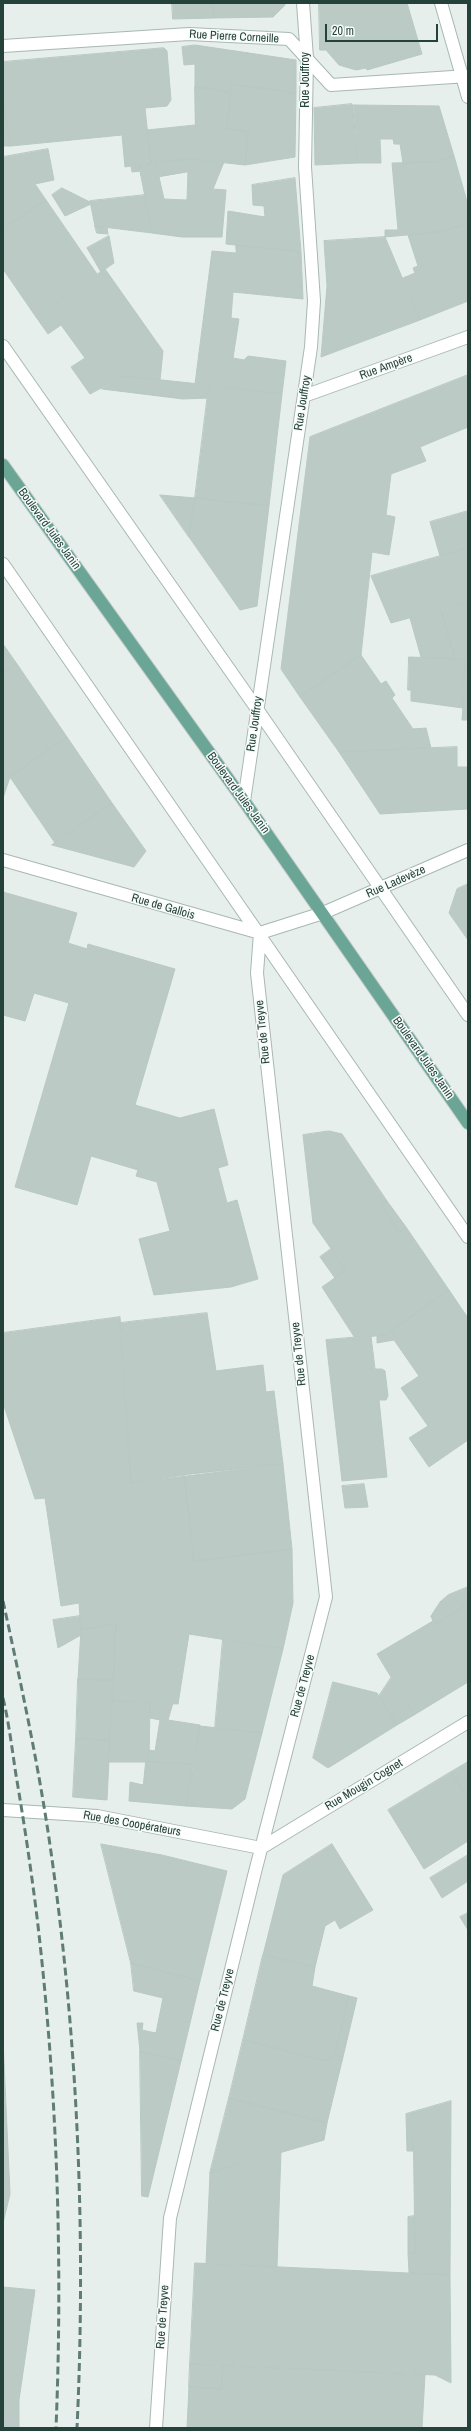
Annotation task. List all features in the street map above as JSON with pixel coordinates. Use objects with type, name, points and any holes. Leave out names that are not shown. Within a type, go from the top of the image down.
[{"type":"main road","name":"Boulevard Jules Janin","points":[[3,465],[324,914],[468,1123]]},
{"type":"street","name":"Rue Jouffroy","points":[[244,801],[311,347],[314,301],[305,167],[307,58],[303,3]]},
{"type":"street","points":[[441,3],[465,77],[468,97]]},
{"type":"street","name":"Rue Pierre Corneille","points":[[3,46],[189,34],[289,39],[330,85],[465,77]]},
{"type":"street","name":"Rue Ampère","points":[[304,396],[468,337]]},
{"type":"street","points":[[3,346],[257,709],[468,1015]]},
{"type":"street","points":[[3,564],[260,933],[468,1237]]},
{"type":"street","name":"Rue Ladevèze","points":[[324,914],[468,850]]},
{"type":"street","name":"Rue de Gallois","points":[[3,860],[260,933]]},
{"type":"street","points":[[260,933],[324,914]]},
{"type":"street","name":"Rue de Treyve","points":[[156,2428],[170,2218],[260,1848],[326,1597],[257,973],[260,933]]},
{"type":"street","name":"Rue Mougin Cognet","points":[[260,1848],[468,1722]]},
{"type":"street","name":"Rue des Coopérateurs","points":[[3,1810],[97,1816],[260,1848]]},
{"type":"building","points":[[172,3],[213,3],[214,18],[173,19]]},
{"type":"building","points":[[213,3],[285,3],[285,5],[273,17],[214,18]]},
{"type":"building","points":[[319,3],[407,3],[422,54],[367,70],[366,68],[356,70],[339,65],[326,50],[320,50]]},
{"type":"building","points":[[195,45],[296,60],[296,93],[232,84],[231,92],[195,87],[195,64],[184,65],[182,47]]},
{"type":"building","points":[[164,48],[167,51],[171,100],[167,106],[145,108],[151,164],[139,166],[141,171],[132,172],[131,166],[125,167],[122,135],[11,146],[3,102],[3,62]]},
{"type":"building","points":[[232,84],[296,93],[295,157],[245,165],[248,131],[227,129]]},
{"type":"building","points":[[195,87],[231,92],[227,129],[248,131],[245,165],[190,159],[151,164],[147,130],[195,125]]},
{"type":"building","points":[[3,102],[11,146],[3,146]]},
{"type":"building","points":[[352,104],[358,163],[315,165],[314,108]]},
{"type":"building","points":[[353,105],[439,106],[454,156],[435,162],[403,163],[400,144],[394,144],[393,139],[380,139],[381,163],[358,163]]},
{"type":"building","points":[[48,149],[54,180],[35,184],[46,200],[3,229],[3,157]]},
{"type":"building","points":[[454,156],[468,205],[468,224],[439,232],[385,237],[385,230],[398,230],[392,163],[435,162]]},
{"type":"building","points":[[190,159],[224,162],[213,189],[226,190],[222,237],[182,237],[152,233],[139,166]],"holes":[[[188,172],[187,200],[164,199],[159,177]]]},
{"type":"building","points":[[295,178],[301,252],[226,244],[228,211],[265,217],[264,206],[253,205],[252,185]]},
{"type":"building","points":[[62,188],[90,202],[91,204],[65,216],[52,195]]},
{"type":"building","points":[[145,195],[152,233],[95,226],[90,201]]},
{"type":"building","points":[[46,200],[97,274],[36,317],[3,269],[3,229]]},
{"type":"building","points":[[468,224],[468,301],[420,320],[403,278],[415,273],[413,268],[418,266],[408,235],[439,232]]},
{"type":"building","points":[[95,226],[107,227],[108,234],[97,233]]},
{"type":"building","points":[[109,236],[114,263],[101,272],[87,248]]},
{"type":"building","points":[[385,237],[420,320],[321,357],[327,286],[324,241]]},
{"type":"building","points":[[236,245],[301,252],[303,299],[233,292],[231,318],[239,319],[233,358],[244,360],[248,356],[286,361],[282,394],[195,384],[212,251],[236,253]]},
{"type":"building","points":[[105,269],[163,351],[160,380],[124,376],[90,394],[71,367],[85,358],[61,325],[48,334],[36,317]]},
{"type":"building","points":[[468,375],[468,427],[420,447],[426,461],[391,474],[386,515],[395,517],[389,555],[372,552],[361,655],[300,697],[281,669],[310,437]]},
{"type":"building","points":[[124,376],[209,385],[208,398],[183,399],[102,389]]},
{"type":"building","points":[[209,385],[282,394],[269,506],[195,498]]},
{"type":"building","points":[[160,495],[195,498],[189,537]]},
{"type":"building","points":[[195,498],[269,506],[257,606],[240,610],[189,537]]},
{"type":"building","points":[[468,511],[468,548],[440,556],[430,522]]},
{"type":"building","points":[[468,548],[468,602],[391,623],[371,576]]},
{"type":"building","points":[[468,602],[468,658],[455,659],[441,610]]},
{"type":"building","points":[[441,610],[455,659],[421,657],[410,618]]},
{"type":"building","points":[[3,644],[17,664],[3,673]]},
{"type":"building","points":[[361,655],[381,684],[386,681],[395,695],[392,698],[413,729],[426,728],[431,748],[339,752],[300,697]]},
{"type":"building","points":[[409,657],[465,659],[463,708],[411,701],[411,690],[408,690]]},
{"type":"building","points":[[468,658],[468,692],[464,694],[465,659]]},
{"type":"building","points":[[17,664],[67,737],[10,777],[3,798],[3,673]]},
{"type":"building","points":[[468,692],[468,720],[462,720],[464,694]]},
{"type":"building","points":[[67,737],[112,803],[55,843],[10,777]]},
{"type":"building","points":[[457,747],[457,767],[468,767],[468,809],[380,814],[339,752]]},
{"type":"building","points":[[112,803],[146,851],[134,867],[52,845]]},
{"type":"building","points":[[468,884],[468,940],[449,913],[457,889]]},
{"type":"building","points":[[3,892],[77,913],[68,943],[87,949],[88,944],[175,969],[135,1105],[180,1118],[214,1109],[228,1165],[218,1168],[227,1203],[237,1200],[258,1279],[231,1287],[154,1295],[139,1239],[170,1231],[157,1182],[136,1176],[138,1170],[91,1156],[77,1205],[15,1187],[69,1003],[34,993],[25,1021],[3,1015]]},
{"type":"building","points":[[329,1131],[342,1134],[387,1201],[381,1205],[399,1232],[406,1227],[449,1290],[385,1335],[355,1338],[322,1287],[346,1270],[313,1223],[303,1135]]},
{"type":"building","points":[[387,1201],[406,1227],[399,1232],[381,1205]]},
{"type":"building","points":[[331,1249],[346,1270],[335,1278],[320,1257]]},
{"type":"building","points":[[449,1290],[468,1318],[468,1440],[429,1467],[409,1438],[428,1426],[401,1388],[419,1376],[394,1340],[377,1343],[377,1336],[385,1335]]},
{"type":"building","points":[[207,1313],[216,1371],[263,1365],[266,1392],[274,1391],[283,1464],[131,1483],[120,1323]]},
{"type":"building","points":[[120,1317],[131,1483],[184,1475],[194,1561],[292,1549],[293,1603],[283,1649],[189,1634],[178,1704],[112,1701],[116,1624],[81,1630],[79,1603],[61,1606],[45,1498],[35,1499],[3,1403],[3,1333]]},
{"type":"building","points":[[371,1336],[375,1369],[382,1369],[385,1371],[388,1396],[386,1400],[379,1400],[387,1477],[342,1481],[326,1340]]},
{"type":"building","points":[[283,1464],[292,1549],[194,1561],[184,1475]]},
{"type":"building","points":[[364,1484],[368,1507],[345,1508],[342,1486]]},
{"type":"building","points":[[468,1587],[468,1604],[436,1624],[431,1616],[440,1602],[448,1595]]},
{"type":"building","points":[[468,1604],[468,1682],[414,1715],[377,1654],[433,1621],[431,1616],[436,1624]]},
{"type":"building","points":[[80,1616],[81,1635],[58,1648],[53,1620]]},
{"type":"building","points":[[116,1624],[113,1680],[78,1679],[81,1630]]},
{"type":"building","points":[[223,1639],[283,1649],[262,1733],[215,1728]]},
{"type":"building","points":[[391,1678],[414,1715],[397,1725],[379,1696]]},
{"type":"building","points":[[78,1679],[113,1680],[110,1740],[76,1739]]},
{"type":"building","points":[[333,1682],[377,1693],[397,1725],[328,1768],[313,1758]]},
{"type":"building","points":[[112,1701],[150,1702],[149,1762],[109,1762]]},
{"type":"building","points":[[150,1702],[173,1703],[168,1720],[200,1725],[194,1764],[149,1762],[149,1750],[155,1751],[160,1720],[150,1718]]},
{"type":"building","points":[[200,1726],[262,1733],[245,1799],[232,1809],[186,1806]]},
{"type":"building","points":[[76,1739],[110,1740],[107,1800],[73,1797]]},
{"type":"building","points":[[146,1762],[194,1764],[186,1806],[129,1801],[130,1782],[143,1785]]},
{"type":"building","points":[[468,1762],[468,1799],[451,1772]]},
{"type":"building","points":[[451,1772],[468,1799],[468,1841],[424,1869],[388,1810]]},
{"type":"building","points":[[101,1844],[162,1855],[227,1871],[200,1981],[131,1963]]},
{"type":"building","points":[[332,1844],[373,1910],[340,1929],[335,1920],[325,1926],[315,1967],[263,1955],[283,1875]]},
{"type":"building","points":[[468,1855],[468,1881],[442,1898],[430,1878]]},
{"type":"building","points":[[468,1913],[468,1930],[460,1917]]},
{"type":"building","points":[[263,1955],[315,1967],[312,1986],[349,1996],[335,2055],[326,2061],[243,2040]]},
{"type":"building","points":[[131,1963],[200,1981],[181,2061],[140,2051],[137,2023],[143,2023],[142,2030],[156,2033],[163,1998],[134,1991]]},
{"type":"building","points":[[349,1996],[357,1998],[343,2057],[335,2055]]},
{"type":"building","points":[[3,2040],[10,2194],[3,2223]]},
{"type":"building","points":[[243,2040],[326,2061],[335,2055],[343,2057],[327,2123],[229,2098]]},
{"type":"building","points":[[140,2051],[181,2061],[148,2197],[142,2196]]},
{"type":"building","points":[[229,2098],[327,2123],[324,2140],[210,2173]]},
{"type":"building","points":[[451,2101],[450,2275],[409,2273],[408,2253],[415,2253],[413,2112]]},
{"type":"building","points":[[413,2112],[413,2151],[407,2151],[406,2114]]},
{"type":"building","points":[[281,2152],[277,2267],[206,2264],[210,2173]]},
{"type":"building","points":[[414,2216],[415,2253],[408,2253],[408,2217]]},
{"type":"building","points":[[195,2263],[450,2275],[451,2383],[435,2375],[190,2364]]},
{"type":"building","points":[[3,2287],[35,2290],[19,2400],[19,2428],[3,2428]]},
{"type":"building","points":[[190,2364],[223,2365],[221,2389],[189,2387]]},
{"type":"building","points":[[223,2365],[425,2375],[422,2428],[187,2428],[189,2387],[221,2389]]},
{"type":"railway","points":[[3,1601],[41,1789],[51,1852],[68,1995],[78,2139],[80,2211],[80,2356],[77,2428]]},
{"type":"railway","points":[[3,1698],[25,1828],[37,1917],[44,1981],[54,2108],[57,2172],[59,2300],[56,2428]]}]
